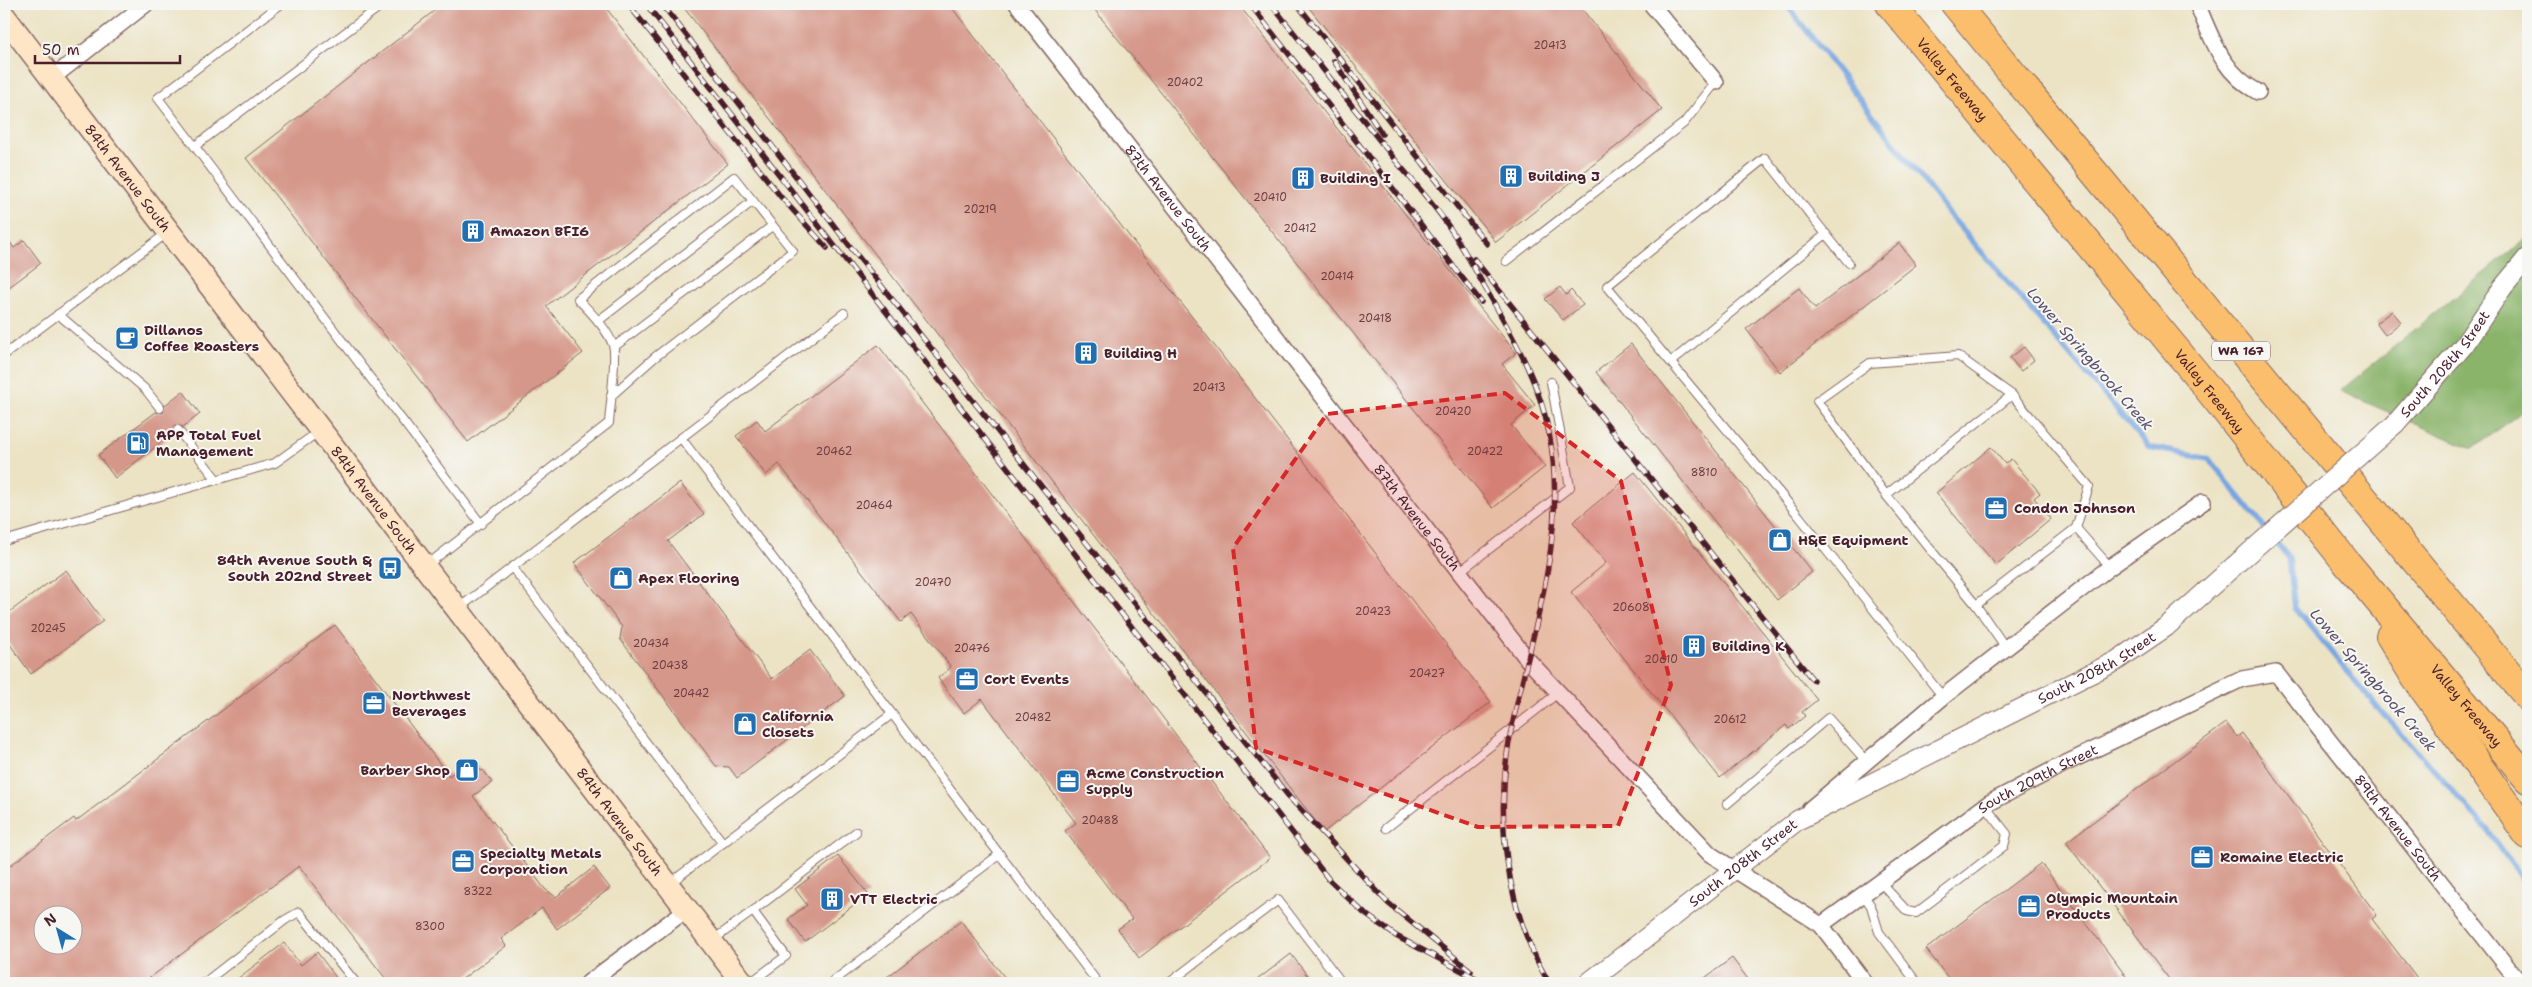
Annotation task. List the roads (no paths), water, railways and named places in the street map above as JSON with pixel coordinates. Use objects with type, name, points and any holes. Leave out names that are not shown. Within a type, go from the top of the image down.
[{"type":"highway","name":"Valley Freeway","points":[[1890,4],[2197,375],[2346,562],[2528,779]]},
{"type":"highway","name":"WA 167","points":[[1954,4],[2528,697]]},
{"type":"highway","points":[[2346,562],[2415,677],[2528,835]]},
{"type":"main road","name":"84th Avenue South","points":[[4,16],[743,983]]},
{"type":"street","points":[[52,78],[146,4]]},
{"type":"street","name":"87th Avenue South","points":[[1017,4],[1528,660],[1710,854],[1821,925],[1865,983]]},
{"type":"street","points":[[1651,4],[1716,82]]},
{"type":"street","points":[[2197,4],[2219,54],[2230,71],[2246,86],[2258,92]]},
{"type":"street","name":"South 208th Street","points":[[1588,983],[1798,820],[2116,661],[2166,627],[2395,424],[2459,351],[2503,287],[2528,257]]},
{"type":"street","points":[[1798,820],[1942,697],[2110,567],[2203,502]]},
{"type":"street","name":"South 209th Street","points":[[1821,925],[1985,806],[2062,765],[2242,679],[2276,673]]},
{"type":"street","name":"89th Avenue South","points":[[2276,673],[2520,983]]},
{"type":"street","points":[[588,983],[686,910]]},
{"type":"lane","points":[[281,4],[158,98],[481,524]]},
{"type":"lane","points":[[195,146],[383,4]]},
{"type":"lane","points":[[1506,261],[1684,122],[1716,82]]},
{"type":"lane","points":[[1849,263],[1765,158],[1607,286],[1799,516],[1942,697]]},
{"type":"lane","points":[[424,566],[481,524],[609,423],[614,347],[598,321],[578,300],[734,177],[793,251],[655,357],[611,396]]},
{"type":"lane","points":[[598,321],[753,201]]},
{"type":"lane","points":[[614,347],[772,226]]},
{"type":"lane","points":[[4,355],[169,232]]},
{"type":"lane","points":[[1671,362],[1826,234]]},
{"type":"lane","points":[[457,609],[844,313]]},
{"type":"lane","points":[[58,314],[146,389],[160,408]]},
{"type":"lane","points":[[1976,606],[2076,528],[2089,486],[2012,395],[1958,356],[1870,363],[1817,401],[1886,495],[1976,606],[2006,648]]},
{"type":"lane","points":[[1459,572],[1570,487],[1551,382]]},
{"type":"lane","points":[[1886,495],[2012,395]]},
{"type":"lane","points":[[178,430],[217,480]]},
{"type":"lane","points":[[4,541],[275,463],[320,430]]},
{"type":"lane","points":[[681,438],[1098,983]]},
{"type":"lane","points":[[2076,528],[2110,567]]},
{"type":"lane","points":[[512,567],[723,843]]},
{"type":"lane","points":[[1386,828],[1558,693]]},
{"type":"lane","points":[[668,885],[892,714]]},
{"type":"lane","points":[[1727,804],[1828,718],[1866,762]]},
{"type":"lane","points":[[1880,882],[1907,911],[1916,913],[2004,846],[2006,834],[1985,806]]},
{"type":"lane","points":[[710,941],[753,911],[856,832]]},
{"type":"lane","points":[[831,983],[1000,854]]},
{"type":"lane","points":[[1863,894],[1871,906],[1878,932],[1917,983]]},
{"type":"lane","points":[[1169,983],[1278,900],[1342,983]]},
{"type":"lane","points":[[750,983],[786,956],[753,911]]},
{"type":"lane","points":[[204,983],[285,920],[299,912],[356,983]]},
{"type":"waterway","name":"Lower Springbrook Creek","points":[[1786,4],[1949,214],[2149,447],[2209,459],[2289,558],[2295,608],[2362,690],[2486,828],[2528,887]]},
{"type":"railway","points":[[646,4],[1330,881],[1364,913],[1396,936],[1485,983]]},
{"type":"railway","points":[[662,4],[856,254],[1290,798],[1388,903],[1471,971]]},
{"type":"railway","points":[[1250,4],[1481,302]]},
{"type":"railway","points":[[1271,4],[1447,223],[1503,318],[1534,382],[1545,416],[1554,471],[1554,509],[1551,546],[1545,584],[1511,731],[1506,763],[1504,828],[1507,861],[1513,893],[1522,924],[1534,954],[1549,983]]},
{"type":"railway","points":[[1297,4],[1487,244]]},
{"type":"railway","points":[[632,9],[781,197],[827,248]]},
{"type":"railway","points":[[1334,61],[1382,134]]},
{"type":"railway","points":[[1474,259],[1813,680]]},
{"type":"place","name":"Building J","points":[[1511,176]]},
{"type":"place","name":"Building I","points":[[1303,178]]},
{"type":"place","name":"Amazon BFI6","points":[[473,231]]},
{"type":"place","name":"Dillanos Coffee Roasters","points":[[127,338]]},
{"type":"place","name":"Building H","points":[[1086,353]]},
{"type":"place","name":"APP Total Fuel Management","points":[[138,443]]},
{"type":"place","name":"Condon Johnson","points":[[1996,508]]},
{"type":"place","name":"H&E Equipment","points":[[1780,540]]},
{"type":"place","name":"84th Avenue South & South 202nd Street","points":[[390,568]]},
{"type":"place","name":"Apex Flooring","points":[[621,578]]},
{"type":"place","name":"Building K","points":[[1694,646]]},
{"type":"place","name":"Cort Events","points":[[967,679]]},
{"type":"place","name":"Northwest Beverages","points":[[374,703]]},
{"type":"place","name":"California Closets","points":[[745,724]]},
{"type":"place","name":"Barber Shop","points":[[467,770]]},
{"type":"place","name":"Acme Construction Supply","points":[[1068,781]]},
{"type":"place","name":"Romaine Electric","points":[[2202,857]]},
{"type":"place","name":"Specialty Metals Corporation","points":[[463,861]]},
{"type":"place","name":"VTT Electric","points":[[832,899]]},
{"type":"place","name":"Olympic Mountain Products","points":[[2029,906]]}]
